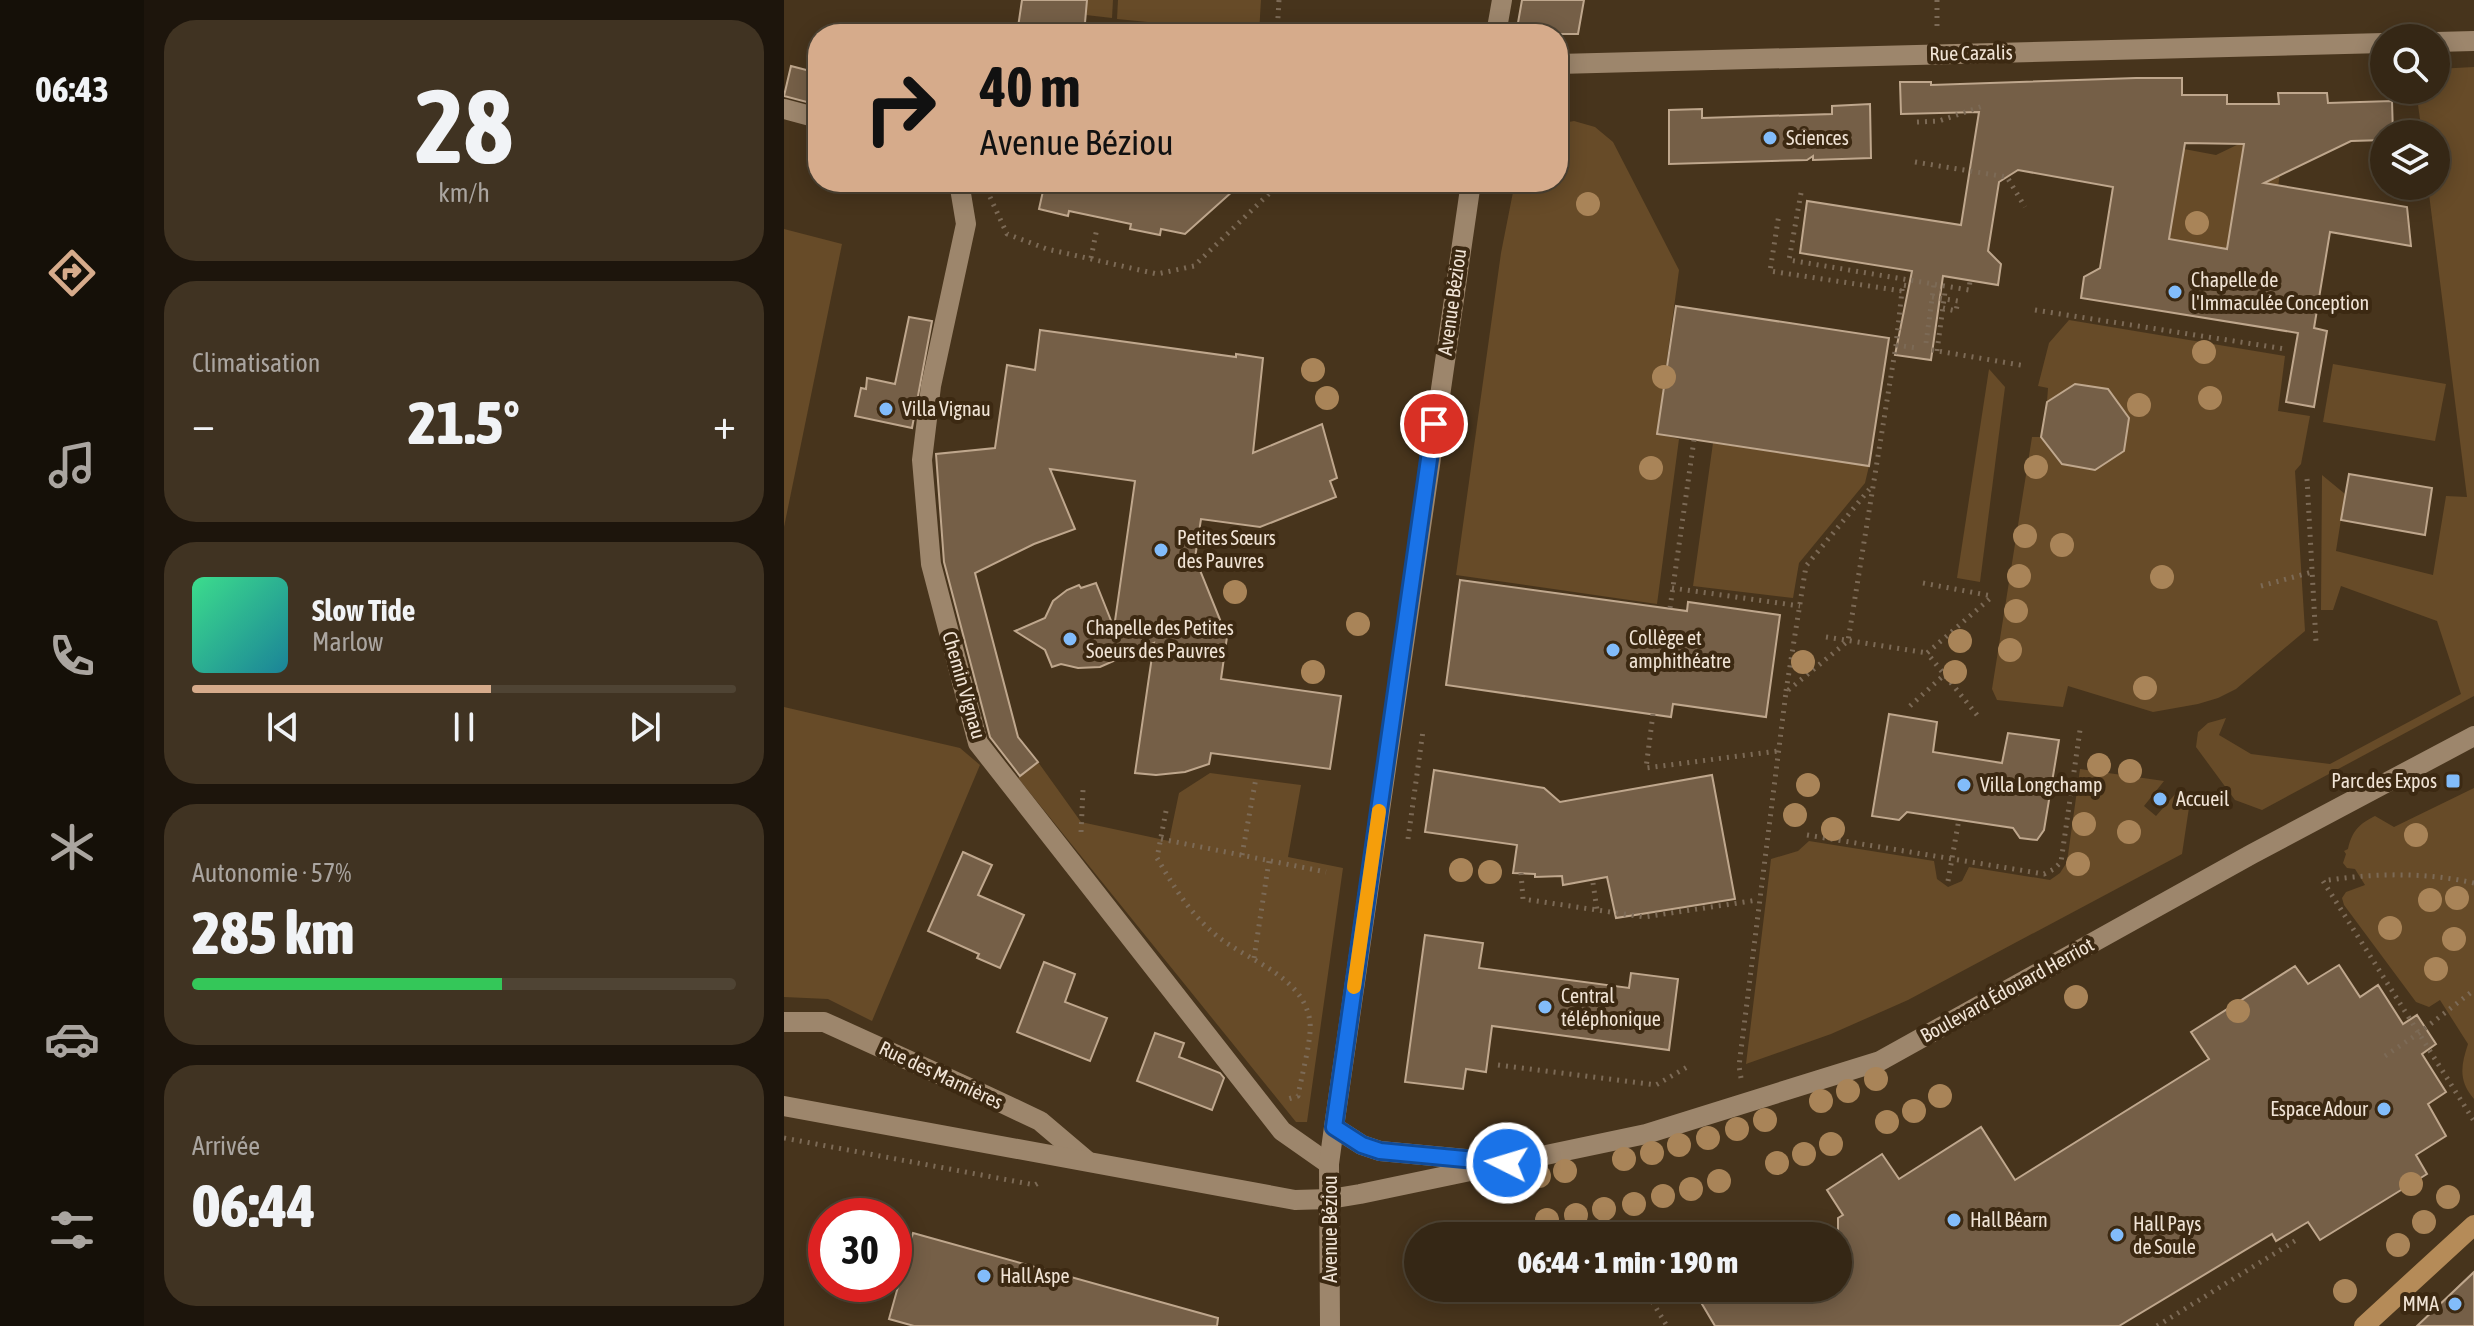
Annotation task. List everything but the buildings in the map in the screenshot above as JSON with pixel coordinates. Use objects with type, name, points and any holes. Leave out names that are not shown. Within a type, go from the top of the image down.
[{"type":"main road","points":[[2364,1326],[2474,1225]]},
{"type":"street","points":[[1498,24],[1502,0]]},
{"type":"street","points":[[2450,42],[2474,41]]},
{"type":"street","name":"Rue Cazalis","points":[[1568,64],[2370,43]]},
{"type":"street","points":[[784,109],[808,115]]},
{"type":"street","name":"Chemin Vignau","points":[[961,192],[966,224],[931,386],[922,460],[931,564],[978,743],[1282,1131],[1329,1164]]},
{"type":"street","name":"Avenue Béziou","points":[[1330,1326],[1329,1164],[1470,192]]},
{"type":"street","name":"Boulevard Édouard Herriot","points":[[1330,1199],[1646,1134],[1880,1061],[2252,854],[2474,736]]},
{"type":"street","name":"Rue des Marnières","points":[[784,1022],[824,1022],[972,1089],[1040,1121],[1086,1160]]},
{"type":"street","name":"Rue des Marnières","points":[[784,1106],[1295,1200],[1330,1199]]},
{"type":"street","name":"Boulevard Édouard Herriot","points":[[1334,1127],[1362,1145],[1380,1151],[1507,1163]]},
{"type":"path","points":[[1278,24],[1279,0]]},
{"type":"path","points":[[1917,122],[1939,121],[1986,105]]},
{"type":"path","points":[[1915,162],[2007,177],[2025,207]]},
{"type":"path","points":[[988,195],[1007,234],[1047,249],[1157,274],[1194,266],[1271,192]]},
{"type":"path","points":[[1801,193],[1789,260],[1969,290],[1970,281]]},
{"type":"path","points":[[1779,214],[1770,271],[1902,291]]},
{"type":"path","points":[[1091,258],[1097,228]]},
{"type":"path","points":[[1926,343],[1934,284]]},
{"type":"path","points":[[1786,692],[1848,641],[1896,345],[1902,285],[1909,286]]},
{"type":"path","points":[[1940,291],[1945,292],[1934,351],[2026,366]]},
{"type":"path","points":[[1934,297],[1958,301],[1956,311],[1943,308]]},
{"type":"path","points":[[2035,310],[2285,349]]},
{"type":"path","points":[[1896,345],[1917,348]]},
{"type":"path","points":[[1670,608],[1694,440]]},
{"type":"path","points":[[2307,479],[2316,642]]},
{"type":"path","points":[[1745,1103],[1739,1066],[1758,900],[1806,566],[1873,485]]},
{"type":"path","points":[[2261,586],[2312,572]]},
{"type":"path","points":[[1923,583],[1993,596],[1927,653]]},
{"type":"path","points":[[1672,588],[1800,606]]},
{"type":"path","points":[[1826,637],[1927,653],[1977,715]]},
{"type":"path","points":[[1910,706],[1944,675]]},
{"type":"path","points":[[1653,714],[1646,768],[1778,751]]},
{"type":"path","points":[[1807,835],[2044,874],[2061,862],[2080,730]]},
{"type":"path","points":[[1408,839],[1423,731]]},
{"type":"path","points":[[1242,855],[1256,778]]},
{"type":"path","points":[[1083,790],[1081,832],[1090,845]]},
{"type":"path","points":[[1166,811],[1157,858],[1183,903],[1218,937],[1254,958],[1293,988],[1304,1004],[1310,1024],[1298,1096],[1288,1099],[1279,1087]]},
{"type":"path","points":[[1948,881],[1959,819]]},
{"type":"path","points":[[1161,839],[1326,872]]},
{"type":"path","points":[[1254,958],[1269,861]]},
{"type":"path","points":[[1521,873],[1523,899],[1644,917],[1758,900]]},
{"type":"path","points":[[2474,883],[2449,877],[2388,875],[2359,875],[2323,881],[2474,1121]]},
{"type":"path","points":[[1593,883],[1597,910]]},
{"type":"path","points":[[2385,1056],[2474,990]]},
{"type":"path","points":[[1498,1065],[1656,1085],[1689,1066]]},
{"type":"path","points":[[2157,1326],[2298,1239]]},
{"type":"path","points":[[1652,1302],[1667,1326]]},
{"type":"shaded area","points":[[1087,0],[1113,0],[1112,18],[1086,15]]},
{"type":"shaded area","points":[[1118,0],[1261,0],[1260,24],[1168,24],[1117,19]]},
{"type":"shaded area","points":[[2474,67],[2474,696],[2262,810],[2235,800],[2196,747],[2198,732],[2208,723],[2226,718],[2219,735],[2251,754],[2330,764],[2461,694],[2437,621],[2341,586],[2333,610],[2321,610],[2322,475],[2345,494],[2336,551],[2433,575],[2446,496],[2467,497],[2430,200],[2450,200],[2450,120],[2420,120],[2418,104],[2450,104],[2450,68]]},
{"type":"shaded area","points":[[1568,122],[1595,127],[1613,142],[1679,270],[1657,434],[1679,439],[1657,604],[1456,575],[1501,253],[1513,192],[1568,192]]},
{"type":"shaded area","points":[[2241,143],[2259,143],[2283,153],[2278,187],[2238,181],[2232,215],[2284,259],[2165,238],[2184,149],[2216,155]]},
{"type":"shaded area","points":[[784,229],[842,244],[784,527]]},
{"type":"shaded area","points":[[2069,320],[2285,356],[2278,411],[2310,416],[2301,464],[2295,471],[2305,631],[2236,689],[2218,698],[2153,712],[2068,686],[2063,707],[1997,700],[1992,689],[2032,437],[2041,437],[2062,464],[2095,470],[2124,451],[2129,418],[2109,389],[2075,384],[2047,402],[2048,388],[2038,386],[2049,343]]},
{"type":"shaded area","points":[[2333,364],[2446,384],[2435,441],[2323,422]]},
{"type":"shaded area","points":[[1989,369],[2005,387],[1980,582],[1957,578]]},
{"type":"shaded area","points":[[1713,443],[1869,466],[1865,483],[1799,563],[1793,598],[1693,586]]},
{"type":"shaded area","points":[[784,707],[960,748],[980,765],[872,1021],[828,999],[784,997]]},
{"type":"shaded area","points":[[1038,762],[1081,822],[1169,841],[1179,793],[1210,773],[1301,785],[1288,857],[1343,868],[1307,1122],[1296,1122],[1018,778]]},
{"type":"shaded area","points":[[2080,769],[2164,781],[2144,806],[2156,816],[2177,792],[2190,801],[2182,854],[1908,1000],[1831,1034],[1746,1064],[1771,859],[1798,851],[1809,841],[1934,861],[1937,879],[1948,887],[1962,881],[1969,867],[2050,880],[2060,873],[2067,862]]},
{"type":"shaded area","points":[[2474,788],[2474,1099],[2465,1086],[2462,1073],[2468,1044],[2440,1000],[2429,1007],[2416,1002],[2344,905],[2342,898],[2346,892],[2365,885],[2355,869],[2347,868],[2343,863],[2344,851],[2360,825],[2375,816],[2394,827]]},
{"type":"slow traffic","points":[[1354,987],[1379,811]]},
{"type":"place","name":"Sciences","points":[[1770,138]]},
{"type":"place","name":"Chapelle de l'Immaculée Conception","points":[[2175,292]]},
{"type":"place","name":"Villa Vignau","points":[[886,409]]},
{"type":"place","name":"Petites Sœurs des Pauvres","points":[[1161,550]]},
{"type":"place","name":"Chapelle des Petites Soeurs des Pauvres","points":[[1070,639]]},
{"type":"place","name":"Collège et amphithéatre","points":[[1613,650]]},
{"type":"place","name":"Parc des Expos","points":[[2453,781]]},
{"type":"place","name":"Villa Longchamp","points":[[1964,785]]},
{"type":"place","name":"Accueil","points":[[2160,799]]},
{"type":"place","name":"Central téléphonique","points":[[1545,1007]]},
{"type":"place","name":"Espace Adour","points":[[2384,1109]]},
{"type":"place","name":"Hall Béarn","points":[[1954,1220]]},
{"type":"place","name":"Hall Pays de Soule","points":[[2117,1235]]},
{"type":"place","name":"Hall Aspe","points":[[984,1276]]},
{"type":"place","name":"MMA","points":[[2455,1304]]},
{"type":"route","points":[[1434,424],[1334,1127],[1362,1145],[1380,1151],[1507,1163]]}]
